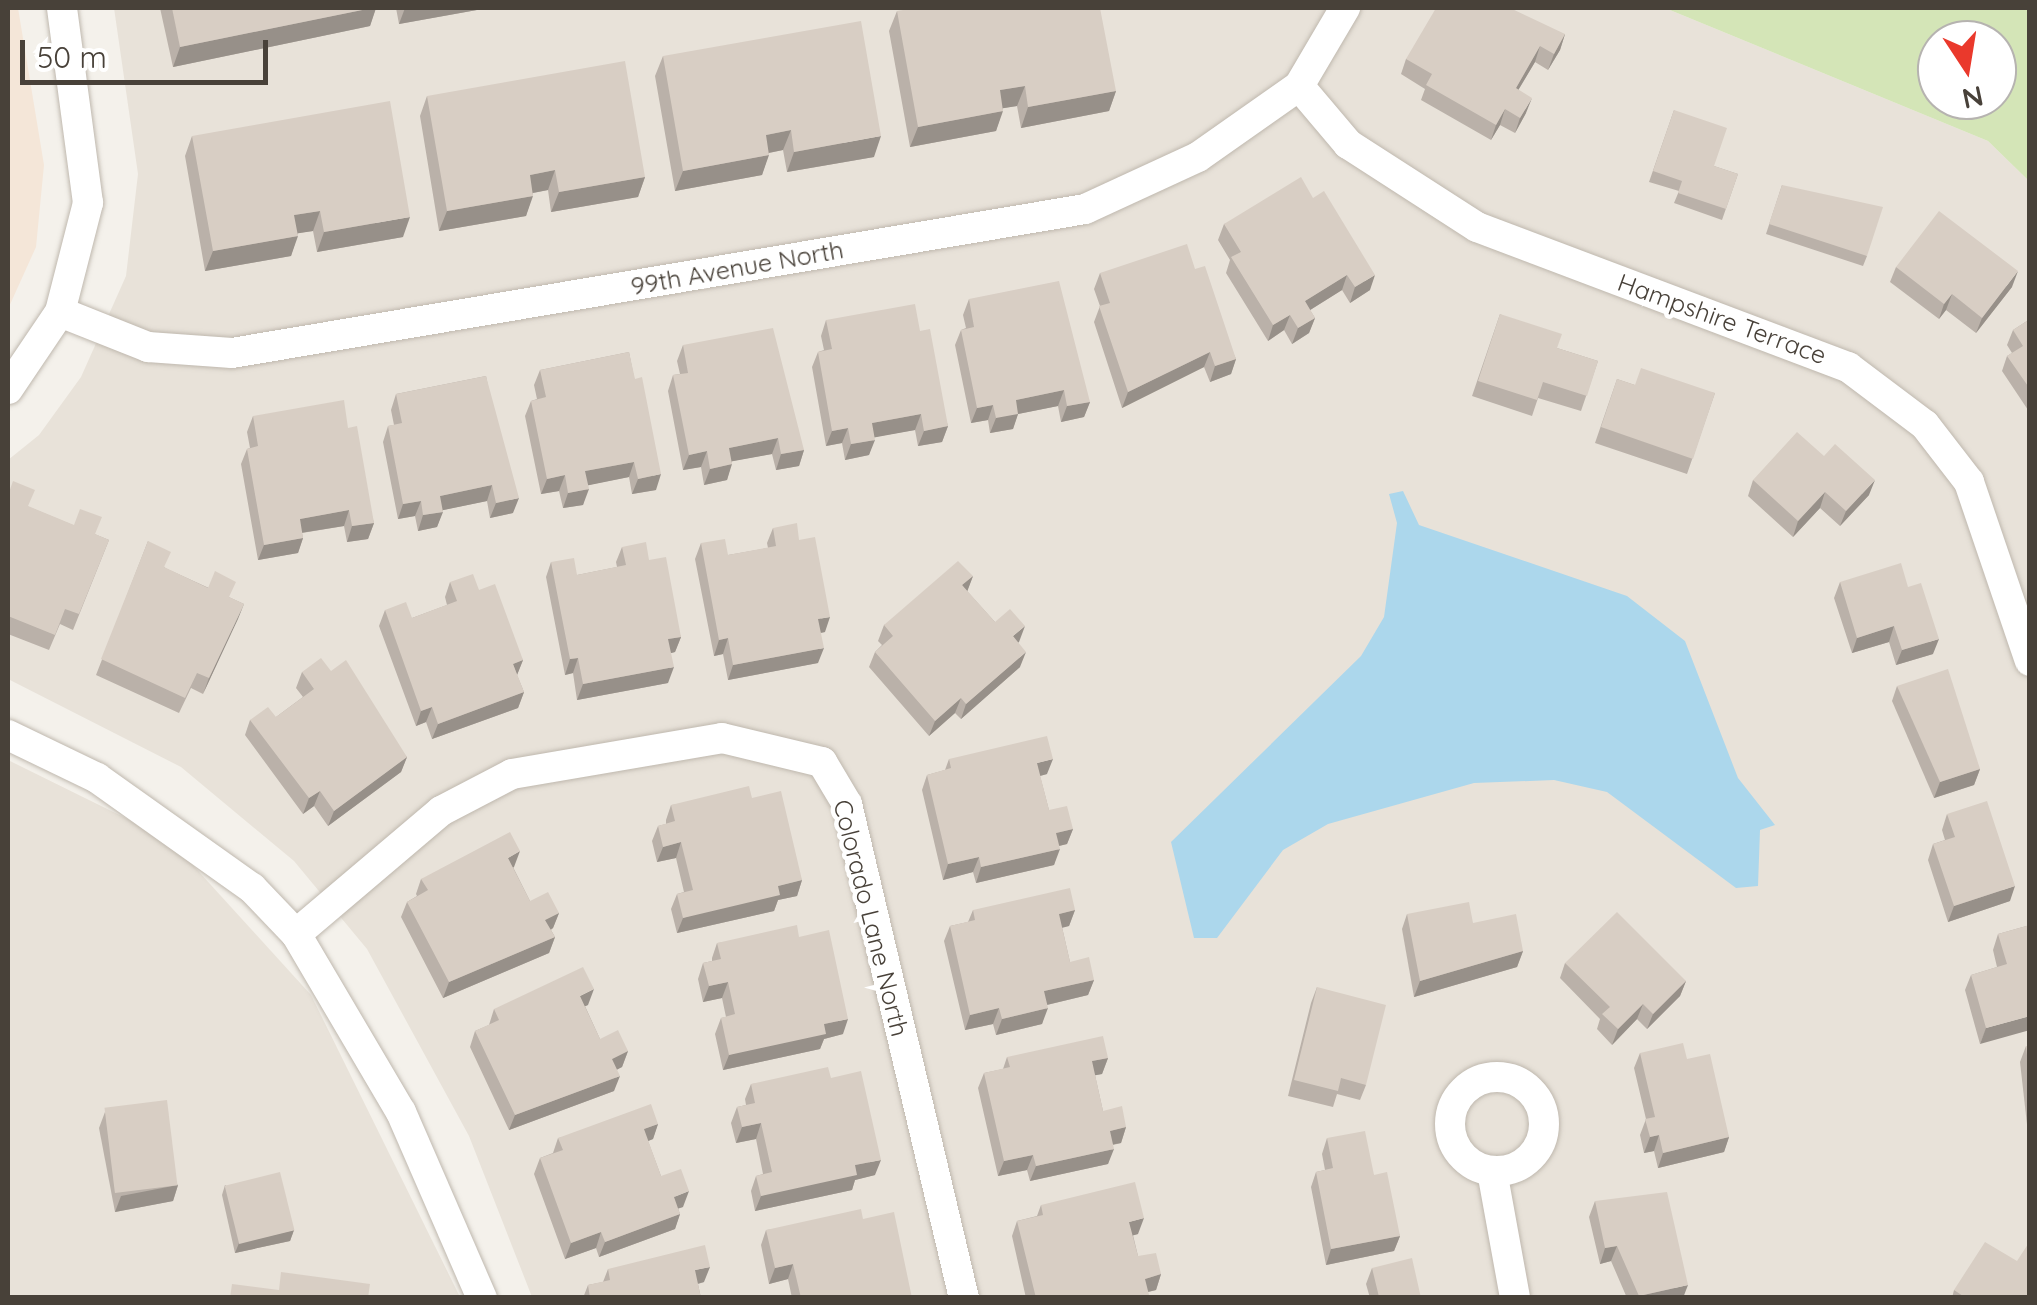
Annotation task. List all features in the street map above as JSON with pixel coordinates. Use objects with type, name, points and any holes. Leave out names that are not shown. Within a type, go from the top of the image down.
[{"type":"street","points":[[8,389],[60,312],[88,204],[62,8]]},
{"type":"street","name":"99th Avenue North","points":[[60,312],[148,348],[232,353],[1085,209],[1198,157],[1299,86],[1345,8]]},
{"type":"street","name":"Hampshire Terrace","points":[[1299,86],[1348,144],[1477,227],[1848,366],[1925,425],[1969,482],[2030,661]]},
{"type":"street","points":[[8,736],[97,778],[252,888],[296,934],[401,1112],[482,1298]]},
{"type":"street","name":"Colorado Lane North","points":[[296,934],[440,811],[512,774],[722,738],[822,762],[846,804],[964,1298]]},
{"type":"street","points":[[1492,1171],[1515,1298]]},
{"type":"shaded area","points":[[8,8],[18,8],[44,165],[36,247],[8,309]]},
{"type":"shaded area","points":[[114,8],[1665,8],[1917,112],[1917,120],[1937,120],[1988,141],[2029,181],[2029,1297],[532,1297],[469,1136],[367,949],[294,861],[181,767],[8,679],[8,460],[39,435],[81,377],[126,276],[138,174]]},
{"type":"shaded area","points":[[8,760],[170,840],[311,995],[460,1297],[8,1297]]},
{"type":"green space","points":[[1665,8],[2029,8],[2029,181],[1988,141],[1937,120],[2017,120],[2017,20],[1917,20],[1917,112]]},
{"type":"water","points":[[1403,491],[1419,525],[1627,596],[1685,641],[1738,778],[1775,825],[1760,830],[1758,886],[1736,888],[1607,792],[1554,780],[1474,783],[1328,824],[1283,850],[1217,938],[1194,938],[1171,842],[1361,656],[1384,617],[1397,523],[1389,494]]},
{"type":"building","points":[[172,8],[372,8],[180,47]]},
{"type":"building","points":[[1100,8],[1116,91],[1028,107],[1025,86],[1000,90],[1003,111],[918,127],[897,11]]},
{"type":"building","points":[[1436,8],[1510,8],[1565,34],[1554,54],[1540,46],[1516,88],[1532,98],[1520,118],[1505,109],[1496,125],[1426,85],[1432,74],[1406,59]]},
{"type":"building","points":[[861,21],[881,136],[794,152],[791,130],[766,135],[769,155],[683,171],[663,56]]},
{"type":"building","points":[[625,61],[645,177],[559,192],[555,170],[530,175],[533,196],[447,211],[427,96]]},
{"type":"building","points":[[390,101],[410,217],[324,232],[320,211],[294,215],[298,236],[213,251],[192,136]]},
{"type":"building","points":[[1674,110],[1727,128],[1714,166],[1738,174],[1726,209],[1678,193],[1682,181],[1653,171]]},
{"type":"building","points":[[1301,177],[1313,198],[1324,191],[1375,275],[1355,287],[1347,275],[1305,301],[1315,318],[1298,328],[1290,315],[1273,325],[1231,257],[1241,252],[1224,224]]},
{"type":"building","points":[[1782,185],[1883,207],[1867,256],[1769,224]]},
{"type":"building","points":[[1939,211],[2018,271],[1982,318],[1952,294],[1944,304],[1896,267]]},
{"type":"building","points":[[1187,244],[1195,269],[1205,266],[1236,359],[1215,366],[1210,352],[1128,392],[1099,306],[1110,303],[1100,273]]},
{"type":"building","points":[[1059,281],[1090,402],[1067,406],[1064,390],[1016,400],[1018,414],[996,418],[993,405],[977,408],[961,330],[974,327],[969,299]]},
{"type":"building","points":[[915,304],[920,331],[930,329],[948,426],[924,431],[921,414],[872,423],[875,440],[851,444],[848,428],[832,431],[818,352],[832,349],[826,320]]},
{"type":"building","points":[[1500,314],[1562,334],[1557,348],[1598,361],[1587,396],[1543,382],[1537,400],[1478,381]]},
{"type":"building","points":[[2030,319],[2030,389],[2007,356],[2023,346],[2013,330]]},
{"type":"building","points":[[773,328],[804,450],[781,454],[778,438],[729,448],[732,464],[710,469],[707,451],[689,455],[673,375],[688,373],[683,345]]},
{"type":"building","points":[[629,352],[635,379],[642,377],[661,474],[638,479],[634,462],[585,471],[589,489],[568,493],[565,475],[547,479],[531,401],[546,397],[540,370]]},
{"type":"building","points":[[1641,368],[1715,393],[1693,459],[1601,427],[1617,379],[1635,385]]},
{"type":"building","points":[[486,376],[519,498],[496,503],[492,485],[440,496],[443,512],[423,515],[421,501],[403,504],[388,426],[402,423],[396,394]]},
{"type":"building","points":[[344,400],[348,428],[357,426],[374,523],[352,526],[349,510],[300,519],[303,538],[264,545],[247,449],[258,446],[253,416]]},
{"type":"building","points":[[1797,432],[1824,456],[1835,444],[1875,480],[1846,511],[1825,492],[1798,521],[1753,480]]},
{"type":"building","points":[[13,481],[35,490],[28,506],[74,525],[80,509],[102,517],[95,534],[109,540],[79,614],[65,609],[55,635],[8,616],[8,495]]},
{"type":"building","points":[[797,523],[799,540],[815,537],[830,617],[818,619],[824,648],[733,665],[728,638],[719,640],[701,543],[725,539],[728,555],[776,546],[773,528]]},
{"type":"building","points":[[148,541],[171,552],[164,567],[208,588],[215,571],[236,582],[229,597],[244,604],[209,678],[197,673],[185,698],[101,659]]},
{"type":"building","points":[[646,542],[649,560],[666,557],[681,637],[668,639],[674,667],[583,684],[578,658],[570,659],[551,562],[574,558],[577,575],[626,565],[622,547]]},
{"type":"building","points":[[958,561],[973,576],[962,585],[995,622],[1010,609],[1025,626],[1013,636],[1026,652],[966,704],[961,698],[935,721],[875,652],[893,636],[884,625]]},
{"type":"building","points":[[1901,563],[1908,587],[1921,583],[1939,639],[1902,650],[1894,626],[1857,638],[1840,582]]},
{"type":"building","points":[[473,574],[479,590],[495,584],[523,660],[513,664],[524,692],[438,724],[432,707],[421,711],[385,610],[406,602],[412,618],[457,601],[450,582]]},
{"type":"building","points":[[321,658],[331,671],[346,660],[407,757],[334,811],[320,791],[309,798],[250,720],[268,707],[276,717],[314,689],[302,672]]},
{"type":"building","points":[[1948,669],[1980,769],[1940,782],[1897,686]]},
{"type":"building","points":[[1047,736],[1053,759],[1037,763],[1049,810],[1067,806],[1073,829],[1056,833],[1060,849],[981,867],[979,857],[948,864],[927,775],[951,768],[949,759]]},
{"type":"building","points":[[749,786],[752,798],[781,791],[802,880],[778,886],[780,895],[683,918],[677,894],[693,890],[681,842],[663,847],[658,826],[675,821],[671,805]]},
{"type":"building","points":[[1987,801],[2015,886],[1954,906],[1933,844],[1955,837],[1947,814]]},
{"type":"building","points":[[510,832],[520,851],[508,858],[530,901],[548,892],[559,913],[545,920],[555,937],[449,982],[407,902],[428,890],[421,879]]},
{"type":"building","points":[[1070,888],[1075,910],[1059,914],[1070,962],[1089,957],[1094,980],[1044,991],[1048,1008],[1002,1019],[999,1008],[970,1015],[950,926],[975,920],[973,910]]},
{"type":"building","points":[[1469,902],[1473,923],[1516,914],[1523,951],[1420,981],[1407,914]]},
{"type":"building","points":[[1617,912],[1686,981],[1653,1014],[1643,1004],[1618,1029],[1602,1014],[1610,1007],[1565,963]]},
{"type":"building","points":[[797,925],[799,937],[829,930],[848,1019],[824,1024],[826,1034],[729,1055],[721,1018],[735,1014],[728,982],[709,986],[703,963],[721,959],[717,943]]},
{"type":"building","points":[[2030,925],[2030,1016],[1986,1028],[1971,975],[2007,964],[1998,934]]},
{"type":"building","points":[[583,967],[594,989],[580,996],[600,1039],[618,1030],[628,1051],[612,1059],[620,1076],[515,1115],[475,1031],[499,1020],[494,1009]]},
{"type":"building","points":[[1317,987],[1386,1005],[1366,1085],[1341,1078],[1338,1091],[1294,1080]]},
{"type":"building","points":[[1103,1036],[1108,1058],[1092,1061],[1103,1111],[1122,1106],[1126,1127],[1110,1131],[1114,1149],[1036,1166],[1033,1155],[1004,1161],[984,1073],[1010,1067],[1007,1057]]},
{"type":"building","points":[[1683,1043],[1687,1059],[1710,1054],[1729,1137],[1663,1153],[1659,1135],[1650,1137],[1645,1119],[1655,1117],[1640,1053]]},
{"type":"building","points":[[2026,1046],[2030,1046],[2030,1082]]},
{"type":"building","points":[[828,1067],[831,1078],[861,1071],[881,1160],[855,1165],[857,1175],[761,1196],[756,1176],[772,1172],[761,1123],[742,1127],[737,1107],[755,1103],[751,1084]]},
{"type":"building","points":[[167,1100],[177,1185],[115,1193],[104,1108]]},
{"type":"building","points":[[651,1104],[658,1124],[644,1129],[661,1176],[681,1169],[689,1191],[674,1197],[680,1214],[605,1242],[601,1232],[571,1243],[540,1158],[563,1150],[558,1138]]},
{"type":"building","points":[[1365,1131],[1374,1175],[1387,1172],[1400,1236],[1331,1249],[1316,1172],[1333,1168],[1327,1138]]},
{"type":"building","points":[[280,1172],[295,1230],[239,1244],[225,1186]]},
{"type":"building","points":[[1135,1182],[1144,1218],[1129,1222],[1138,1256],[1156,1253],[1161,1274],[1145,1279],[1149,1295],[1036,1298],[1017,1221],[1043,1215],[1041,1205]]},
{"type":"building","points":[[1667,1192],[1688,1285],[1639,1296],[1617,1246],[1605,1248],[1595,1201]]},
{"type":"building","points":[[861,1209],[863,1219],[894,1212],[912,1298],[801,1298],[793,1264],[775,1268],[766,1230]]},
{"type":"building","points":[[2030,1241],[2030,1298],[1966,1298],[1954,1290],[1985,1242],[2017,1261]]},
{"type":"building","points":[[705,1245],[710,1267],[695,1270],[701,1298],[590,1298],[588,1285],[610,1280],[608,1269]]},
{"type":"building","points":[[1412,1258],[1421,1298],[1374,1298],[1379,1297],[1372,1268]]},
{"type":"building","points":[[281,1272],[370,1284],[368,1298],[230,1298],[232,1284],[279,1290]]}]
